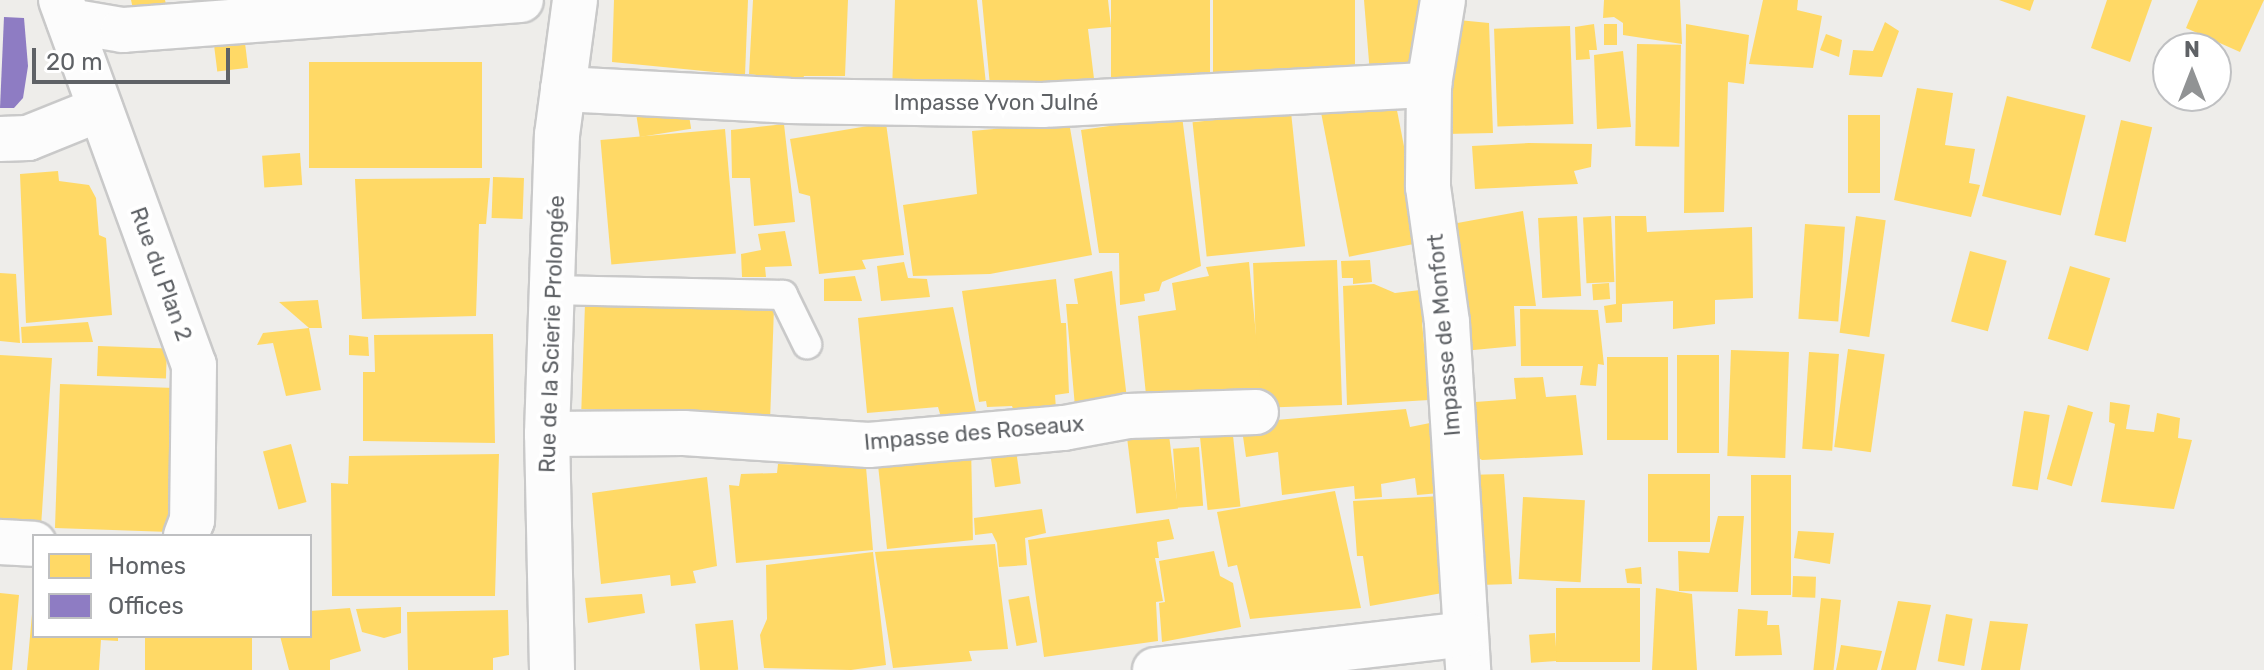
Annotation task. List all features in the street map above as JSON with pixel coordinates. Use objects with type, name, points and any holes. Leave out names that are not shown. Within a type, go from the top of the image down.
[{"type":"street","points":[[65,11],[123,30],[321,7],[521,0]]},
{"type":"street","name":"Rue de la Scierie Prolongée","points":[[552,670],[547,434],[566,0]]},
{"type":"street","name":"Impasse de Monfort","points":[[1443,0],[1429,85],[1428,187],[1447,323],[1466,652]]},
{"type":"street","name":"Rue du Plan 2","points":[[65,11],[194,365],[192,520],[187,534]]},
{"type":"street","name":"Impasse Yvon Julné","points":[[563,89],[789,101],[1042,105],[1429,85]]},
{"type":"street","points":[[0,139],[28,138],[100,109]]},
{"type":"street","name":"Impasse des Roseaux","points":[[547,434],[684,433],[869,445],[1064,428],[1128,416],[1256,412]]},
{"type":"street","points":[[0,542],[32,544]]},
{"type":"street","points":[[1155,670],[1466,652]]},
{"type":"lane","points":[[552,290],[783,295],[807,344]]},
{"type":"building: Homes","points":[[131,0],[165,0],[166,4],[133,9]]},
{"type":"building: Homes","points":[[614,0],[748,0],[745,75],[612,62]]},
{"type":"building: Homes","points":[[753,0],[848,0],[845,76],[804,76],[802,81],[749,74]]},
{"type":"building: Homes","points":[[895,0],[977,0],[986,84],[892,92]]},
{"type":"building: Homes","points":[[982,0],[1108,0],[1111,27],[1088,29],[1095,87],[990,86]]},
{"type":"building: Homes","points":[[1111,0],[1210,0],[1210,89],[1111,89]]},
{"type":"building: Homes","points":[[1213,0],[1355,0],[1355,82],[1213,82]]},
{"type":"building: Homes","points":[[1364,0],[1420,0],[1415,70],[1370,74]]},
{"type":"building: Homes","points":[[1604,0],[1680,0],[1682,44],[1623,35],[1623,23],[1614,17],[1603,18]]},
{"type":"building: Homes","points":[[1763,0],[1798,0],[1797,10],[1822,16],[1813,68],[1749,64]]},
{"type":"building: Homes","points":[[1999,0],[2034,0],[2030,11]]},
{"type":"building: Homes","points":[[2107,0],[2152,0],[2130,62],[2091,48]]},
{"type":"building: Homes","points":[[2198,0],[2264,0],[2240,52],[2232,48],[2232,32],[2195,32],[2186,28]]},
{"type":"building: Homes","points":[[1448,19],[1489,23],[1493,133],[1446,134]]},
{"type":"building: Homes","points":[[1885,22],[1899,31],[1882,77],[1849,75],[1853,50],[1873,51]]},
{"type":"building: Homes","points":[[1594,24],[1597,50],[1589,50],[1590,59],[1576,60],[1575,27]]},
{"type":"building: Homes","points":[[1604,24],[1617,24],[1617,45],[1604,45]]},
{"type":"building: Homes","points":[[1686,24],[1749,35],[1744,84],[1728,82],[1724,212],[1684,213]]},
{"type":"building: Homes","points":[[1570,26],[1573,124],[1497,127],[1494,29]]},
{"type":"building: Homes","points":[[1826,34],[1842,40],[1839,57],[1820,50]]},
{"type":"building: Homes","points":[[245,43],[248,68],[217,72],[214,47]]},
{"type":"building: Homes","points":[[1637,44],[1681,45],[1679,147],[1635,146]]},
{"type":"building: Homes","points":[[1623,51],[1631,127],[1597,129],[1594,55]]},
{"type":"building: Homes","points":[[309,62],[482,62],[482,168],[309,168]]},
{"type":"building: Homes","points":[[1917,88],[1953,93],[1945,145],[1975,149],[1969,183],[1980,185],[1971,217],[1894,200]]},
{"type":"building: Homes","points":[[2007,96],[2086,116],[2061,216],[1982,196]]},
{"type":"building: Homes","points":[[1395,100],[1423,242],[1349,257],[1321,114]]},
{"type":"building: Homes","points":[[688,109],[691,129],[640,137],[637,117]]},
{"type":"building: Homes","points":[[1291,112],[1305,246],[1207,257],[1193,122]]},
{"type":"building: Homes","points":[[1848,115],[1880,115],[1880,193],[1848,193]]},
{"type":"building: Homes","points":[[1182,116],[1201,266],[1162,282],[1159,291],[1144,294],[1145,301],[1120,305],[1119,253],[1099,253],[1081,130]]},
{"type":"building: Homes","points":[[2121,120],[2152,127],[2126,242],[2094,235]]},
{"type":"building: Homes","points":[[1069,122],[1092,255],[990,274],[913,276],[903,205],[977,194],[972,131]]},
{"type":"building: Homes","points":[[886,123],[904,255],[862,260],[866,269],[819,274],[810,196],[799,193],[790,139]]},
{"type":"building: Homes","points":[[784,124],[795,222],[754,226],[750,178],[732,178],[731,130]]},
{"type":"building: Homes","points":[[725,129],[736,254],[611,264],[600,140]]},
{"type":"building: Homes","points":[[1592,144],[1591,167],[1574,171],[1578,184],[1475,189],[1472,146]]},
{"type":"building: Homes","points":[[300,153],[302,185],[264,188],[262,156]]},
{"type":"building: Homes","points":[[58,171],[59,181],[89,185],[96,198],[99,235],[106,238],[112,315],[26,323],[20,174]]},
{"type":"building: Homes","points":[[493,177],[524,178],[523,219],[492,218]]},
{"type":"building: Homes","points":[[490,178],[486,224],[479,224],[476,316],[362,319],[355,179]]},
{"type":"building: Homes","points":[[1523,211],[1536,306],[1514,306],[1516,346],[1463,351],[1452,224]]},
{"type":"building: Homes","points":[[1577,216],[1581,296],[1542,298],[1538,218]]},
{"type":"building: Homes","points":[[1611,216],[1614,282],[1586,283],[1583,217]]},
{"type":"building: Homes","points":[[1615,216],[1646,216],[1647,232],[1752,227],[1753,298],[1715,300],[1715,324],[1673,329],[1673,301],[1622,304],[1622,322],[1606,323],[1604,306],[1616,304]]},
{"type":"building: Homes","points":[[1856,216],[1886,220],[1869,337],[1840,333]]},
{"type":"building: Homes","points":[[1805,224],[1845,227],[1838,322],[1798,319]]},
{"type":"building: Homes","points":[[785,231],[792,266],[765,267],[766,277],[742,277],[741,254],[761,250],[758,234]]},
{"type":"building: Homes","points":[[1970,251],[2007,261],[1988,331],[1951,322]]},
{"type":"building: Homes","points":[[1337,260],[1342,405],[1258,408],[1253,263]]},
{"type":"building: Homes","points":[[1370,260],[1372,282],[1353,284],[1353,278],[1342,278],[1341,261]]},
{"type":"building: Homes","points":[[904,262],[908,278],[927,279],[930,297],[881,301],[877,266]]},
{"type":"building: Homes","points":[[1249,262],[1262,398],[1146,395],[1138,316],[1176,310],[1172,283],[1209,276],[1206,267]]},
{"type":"building: Homes","points":[[2070,266],[2110,278],[2088,351],[2048,339]]},
{"type":"building: Homes","points":[[1112,271],[1127,399],[1075,407],[1066,304],[1078,304],[1074,279]]},
{"type":"building: Homes","points":[[0,273],[16,274],[20,343],[0,341]]},
{"type":"building: Homes","points":[[855,276],[862,301],[824,301],[824,279]]},
{"type":"building: Homes","points":[[1056,279],[1061,323],[1066,323],[1069,393],[1055,395],[1056,409],[1014,412],[1012,406],[987,407],[986,401],[979,402],[962,291]]},
{"type":"building: Homes","points":[[1609,283],[1610,299],[1593,300],[1592,284]]},
{"type":"building: Homes","points":[[1374,284],[1395,293],[1420,290],[1429,322],[1422,322],[1429,400],[1347,405],[1343,286]]},
{"type":"building: Homes","points":[[318,300],[322,328],[309,328],[279,302]]},
{"type":"building: Homes","points":[[585,304],[774,311],[770,416],[581,409]]},
{"type":"building: Homes","points":[[953,307],[977,416],[942,421],[938,407],[867,413],[858,318]]},
{"type":"building: Homes","points":[[1520,309],[1598,310],[1604,365],[1598,364],[1596,386],[1580,385],[1583,366],[1521,366]]},
{"type":"building: Homes","points":[[88,322],[93,342],[22,343],[21,327]]},
{"type":"building: Homes","points":[[309,328],[321,390],[286,396],[273,343],[257,345],[263,333]]},
{"type":"building: Homes","points":[[493,334],[495,443],[363,441],[363,372],[375,372],[374,335]]},
{"type":"building: Homes","points":[[349,335],[368,337],[369,356],[349,355]]},
{"type":"building: Homes","points":[[98,346],[167,348],[166,378],[97,376]]},
{"type":"building: Homes","points":[[1848,349],[1885,354],[1871,452],[1834,447]]},
{"type":"building: Homes","points":[[1731,350],[1789,352],[1785,458],[1727,456]]},
{"type":"building: Homes","points":[[1809,352],[1839,354],[1832,451],[1802,449]]},
{"type":"building: Homes","points":[[0,355],[52,358],[41,527],[0,524]]},
{"type":"building: Homes","points":[[1677,355],[1719,355],[1719,453],[1677,453]]},
{"type":"building: Homes","points":[[1607,357],[1668,357],[1668,440],[1607,440]]},
{"type":"building: Homes","points":[[1543,377],[1546,397],[1576,395],[1583,455],[1482,460],[1468,452],[1465,435],[1476,427],[1475,402],[1516,399],[1514,378]]},
{"type":"building: Homes","points":[[60,384],[175,388],[170,532],[55,528]]},
{"type":"building: Homes","points":[[2110,402],[2130,405],[2126,429],[2154,432],[2157,413],[2180,418],[2178,438],[2192,440],[2174,509],[2101,502],[2115,424],[2109,422]]},
{"type":"building: Homes","points":[[2068,405],[2093,412],[2072,486],[2047,479]]},
{"type":"building: Homes","points":[[1406,409],[1410,427],[1435,422],[1440,493],[1417,495],[1415,478],[1381,484],[1382,497],[1355,499],[1354,486],[1282,495],[1278,452],[1246,457],[1241,423]]},
{"type":"building: Homes","points":[[2024,411],[2050,415],[2038,490],[2012,486]]},
{"type":"building: Homes","points":[[1232,426],[1240,507],[1208,510],[1199,429]]},
{"type":"building: Homes","points":[[1169,435],[1178,508],[1136,514],[1127,440]]},
{"type":"building: Homes","points":[[1015,443],[1021,484],[995,487],[989,447]]},
{"type":"building: Homes","points":[[291,444],[307,502],[279,509],[263,452]]},
{"type":"building: Homes","points":[[971,446],[973,540],[887,549],[878,465]]},
{"type":"building: Homes","points":[[1199,447],[1203,506],[1177,508],[1173,449]]},
{"type":"building: Homes","points":[[499,454],[495,596],[332,596],[331,483],[348,484],[349,456]]},
{"type":"building: Homes","points":[[778,464],[866,467],[873,550],[736,563],[729,485],[739,486],[741,474],[777,473]]},
{"type":"building: Homes","points":[[1504,474],[1512,584],[1479,585],[1466,475]]},
{"type":"building: Homes","points":[[1648,474],[1710,474],[1710,542],[1648,542]]},
{"type":"building: Homes","points":[[1751,475],[1791,475],[1791,595],[1751,595]]},
{"type":"building: Homes","points":[[707,477],[717,566],[693,571],[696,583],[671,586],[670,575],[601,584],[592,493]]},
{"type":"building: Homes","points":[[1335,491],[1361,608],[1250,619],[1237,565],[1228,567],[1217,512]]},
{"type":"building: Homes","points":[[1441,496],[1448,592],[1370,606],[1363,556],[1357,556],[1353,501]]},
{"type":"building: Homes","points":[[1523,497],[1585,500],[1581,582],[1519,579]]},
{"type":"building: Homes","points":[[1042,509],[1046,533],[1025,538],[1027,565],[999,567],[997,543],[992,533],[975,535],[974,518]]},
{"type":"building: Homes","points":[[1718,516],[1744,516],[1738,592],[1679,591],[1678,551],[1709,553]]},
{"type":"building: Homes","points":[[1169,519],[1174,539],[1157,542],[1159,558],[1155,558],[1163,601],[1156,602],[1158,641],[1044,657],[1028,540]]},
{"type":"building: Homes","points":[[1798,531],[1834,533],[1830,564],[1794,558]]},
{"type":"building: Homes","points":[[995,544],[1008,649],[969,651],[972,661],[893,668],[875,552]]},
{"type":"building: Homes","points":[[1214,551],[1220,576],[1233,583],[1241,627],[1162,642],[1159,603],[1165,602],[1159,561]]},
{"type":"building: Homes","points":[[873,552],[886,665],[851,670],[764,668],[760,635],[767,619],[766,565]]},
{"type":"building: Homes","points":[[1641,567],[1642,584],[1627,583],[1625,569]]},
{"type":"building: Homes","points":[[1793,576],[1816,577],[1815,598],[1792,597]]},
{"type":"building: Homes","points":[[1556,588],[1640,588],[1640,662],[1556,662]]},
{"type":"building: Homes","points":[[1656,588],[1692,594],[1697,670],[1652,670]]},
{"type":"building: Homes","points":[[0,593],[19,595],[12,670],[0,670]]},
{"type":"building: Homes","points":[[642,594],[645,613],[588,623],[585,598]]},
{"type":"building: Homes","points":[[1029,596],[1037,642],[1016,646],[1008,600]]},
{"type":"building: Homes","points":[[1821,598],[1841,600],[1834,670],[1813,670]]},
{"type":"building: Homes","points":[[1898,601],[1931,605],[1916,670],[1881,670]]},
{"type":"building: Homes","points":[[401,607],[401,633],[384,638],[362,632],[356,609]]},
{"type":"building: Homes","points":[[350,608],[361,651],[330,660],[330,670],[289,670],[281,638],[312,638],[312,611]]},
{"type":"building: Homes","points":[[1738,609],[1768,611],[1767,625],[1779,625],[1782,655],[1735,656]]},
{"type":"building: Homes","points":[[508,610],[509,655],[493,658],[493,670],[408,670],[407,612]]},
{"type":"building: Homes","points":[[32,614],[32,638],[118,638],[118,641],[101,640],[99,670],[27,670]]},
{"type":"building: Homes","points":[[1946,614],[1973,619],[1964,666],[1938,661]]},
{"type":"building: Homes","points":[[733,620],[738,670],[700,670],[695,624]]},
{"type":"building: Homes","points":[[1990,621],[2028,624],[2020,670],[1981,670]]},
{"type":"building: Homes","points":[[1555,633],[1557,661],[1531,663],[1529,635]]},
{"type":"building: Homes","points":[[145,638],[252,638],[252,670],[145,670]]},
{"type":"building: Homes","points":[[1841,645],[1882,651],[1877,670],[1836,670]]},
{"type":"building: Offices","points":[[4,17],[24,18],[28,66],[23,98],[14,108],[0,108]]}]
